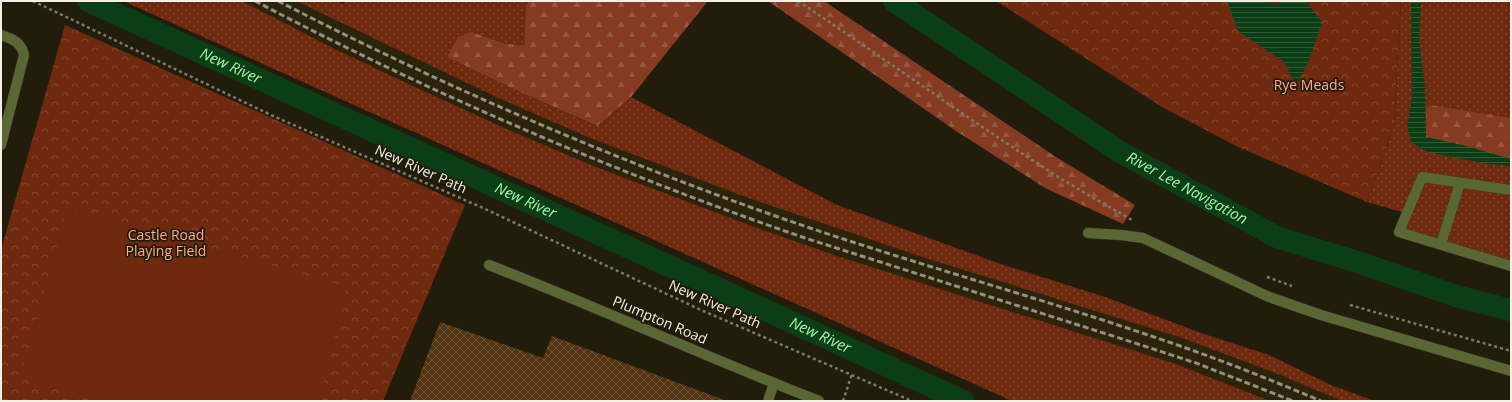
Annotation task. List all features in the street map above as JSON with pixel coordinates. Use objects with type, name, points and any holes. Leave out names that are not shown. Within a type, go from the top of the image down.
[{"type":"street","points":[[1,35],[14,40],[23,50],[24,55],[1,145]]},
{"type":"street","points":[[1511,190],[1460,184],[1422,177],[1399,232],[1511,266]]},
{"type":"street","points":[[1441,244],[1460,184]]},
{"type":"street","points":[[1088,234],[1121,235],[1143,238],[1270,297],[1321,315],[1511,371]]},
{"type":"street","name":"Plumpton Road","points":[[489,264],[559,292],[774,384],[819,401]]},
{"type":"street","points":[[768,401],[774,384]]},
{"type":"path","name":"New River Path","points":[[33,1],[271,115],[483,208],[701,310],[912,401]]},
{"type":"path","points":[[798,1],[887,60],[968,118],[1047,170],[1133,220]]},
{"type":"path","points":[[1265,276],[1294,287]]},
{"type":"path","points":[[1346,304],[1511,351]]},
{"type":"path","points":[[843,401],[852,374]]},
{"type":"shaded area","points":[[242,1],[296,1],[496,97],[590,138],[818,222],[919,256],[1182,338],[1278,374],[1342,401],[1270,401],[1176,364],[834,255],[752,226],[596,167],[511,131],[335,49]]},
{"type":"shaded area","points":[[1227,1],[1265,1],[1267,3],[1278,4],[1280,1],[1306,1],[1322,22],[1309,61],[1296,85],[1284,62],[1238,31]]},
{"type":"shaded area","points":[[1411,1],[1421,1],[1419,38],[1425,88],[1426,137],[1462,145],[1511,159],[1511,166],[1488,164],[1427,152],[1411,142],[1407,126],[1412,98]]},
{"type":"green space","points":[[123,1],[242,1],[335,49],[411,85],[511,131],[596,167],[752,226],[834,255],[1176,364],[1270,401],[1012,401]]},
{"type":"green space","points":[[296,1],[337,1],[343,4],[347,1],[528,1],[526,7],[524,45],[506,44],[472,32],[448,57],[522,93],[596,126],[631,97],[837,205],[1001,264],[1105,297],[1201,333],[1269,355],[1331,385],[1374,401],[1342,401],[1278,374],[1182,338],[919,256],[743,196],[590,138],[496,97]]},
{"type":"green space","points":[[528,1],[708,1],[631,97],[597,126],[522,93],[447,57],[458,37],[472,32],[506,44],[524,45],[526,7]]},
{"type":"green space","points":[[768,1],[824,1],[1056,157],[1135,205],[1123,224],[1045,188],[956,131]]},
{"type":"green space","name":"Rye Meads","points":[[996,1],[1401,1],[1394,126],[1367,202],[1236,146],[1162,107]]},
{"type":"green space","points":[[1401,1],[1511,1],[1511,269],[1395,232],[1402,212],[1367,202],[1394,126]]},
{"type":"green space","name":"Castle Road Playing Field","points":[[65,25],[465,205],[383,401],[1,401],[1,250]]},
{"type":"green space","points":[[1430,105],[1511,118],[1511,159],[1462,145],[1426,137],[1426,108]]},
{"type":"green space","points":[[68,208],[346,287],[319,401],[104,401],[21,377]]},
{"type":"building","points":[[440,322],[543,358],[552,336],[727,401],[410,401]]},
{"type":"waterway","name":"New River","points":[[88,1],[963,401]]},
{"type":"waterway","name":"River Lee Navigation","points":[[894,1],[1120,152],[1279,238],[1361,263],[1456,296],[1511,310]]},
{"type":"railway","points":[[255,1],[457,100],[664,187],[805,238],[1196,363],[1293,401]]},
{"type":"railway","points":[[278,1],[408,65],[473,95],[674,179],[810,228],[1101,319],[1232,365],[1321,401]]}]
